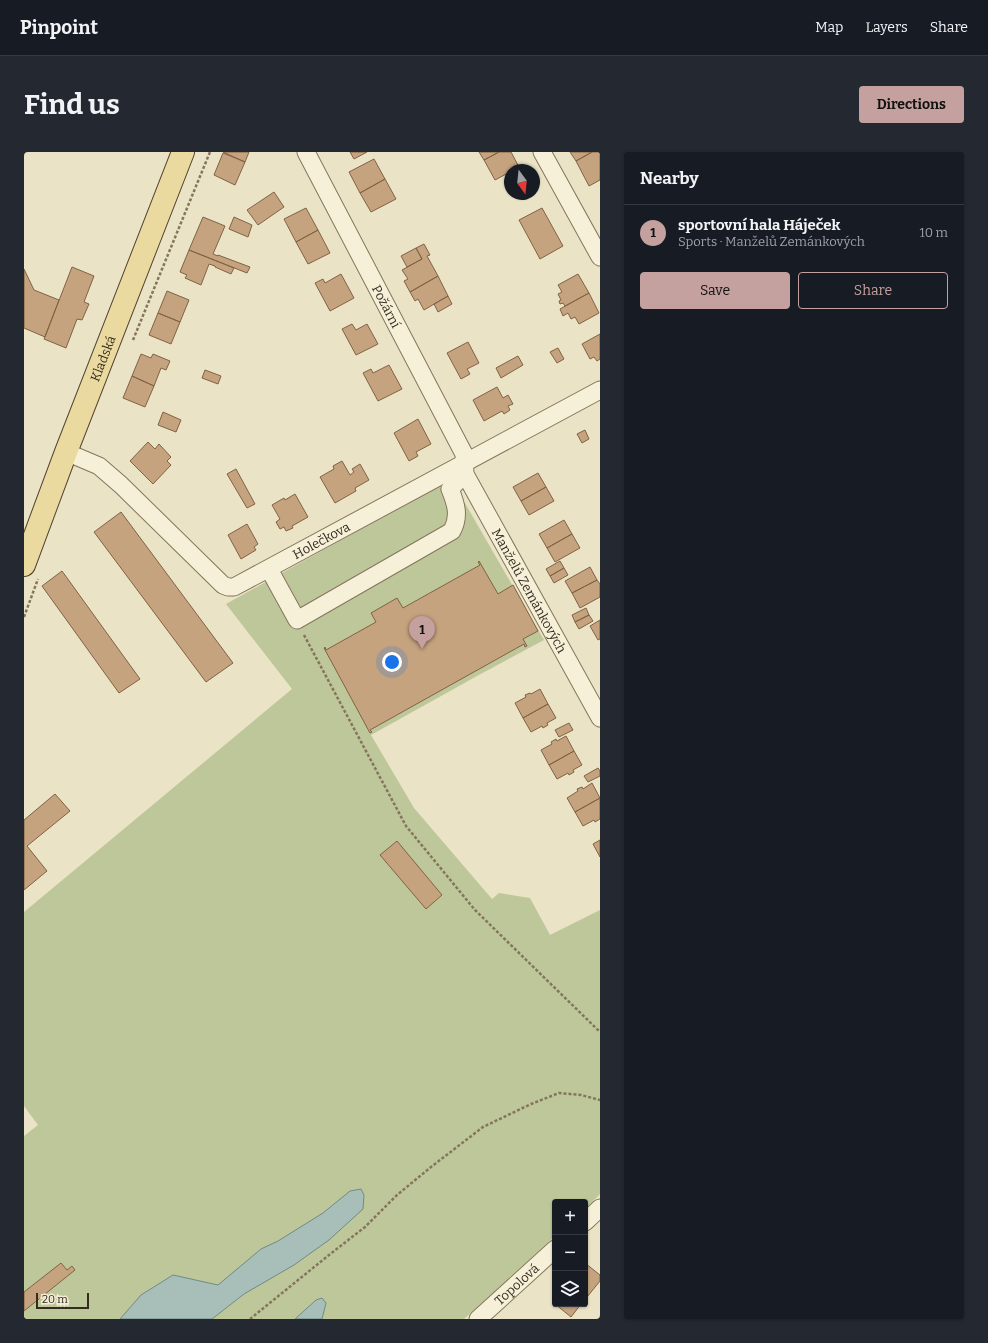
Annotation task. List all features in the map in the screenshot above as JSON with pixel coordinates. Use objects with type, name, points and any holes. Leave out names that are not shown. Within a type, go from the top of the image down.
[{"type":"main road","name":"Kladská","points":[[24,565],[66,452],[183,152]]},
{"type":"street","name":"Požární","points":[[306,152],[464,454],[465,468]]},
{"type":"street","points":[[542,152],[600,257]]},
{"type":"street","name":"Holečkova","points":[[66,452],[92,462],[106,471],[223,585],[234,587],[465,468],[600,390]]},
{"type":"street","points":[[269,569],[296,620],[452,531],[457,523],[456,506],[450,489],[465,468]]},
{"type":"street","name":"Manželů Zemánkových","points":[[465,468],[600,718]]},
{"type":"street","points":[[588,1219],[600,1208]]},
{"type":"street","name":"Topolová","points":[[478,1319],[552,1252]]},
{"type":"path","points":[[296,620],[406,826],[475,910],[600,1032]]},
{"type":"path","points":[[250,1319],[365,1227],[397,1196],[431,1167],[483,1127],[531,1104],[559,1093],[581,1095],[600,1100]]},
{"type":"green space","points":[[451,479],[544,640],[371,735],[414,808],[492,899],[499,893],[530,898],[550,935],[600,910],[600,1194],[588,1206],[588,1199],[552,1199],[552,1239],[464,1319],[24,1319],[24,1136],[38,1125],[24,1106],[24,912],[292,689],[226,604]]},
{"type":"water","points":[[361,1189],[364,1195],[363,1209],[329,1240],[294,1265],[244,1294],[212,1319],[120,1319],[141,1295],[173,1275],[218,1285],[261,1249],[278,1241],[323,1213],[350,1191]]},
{"type":"water","points":[[322,1298],[326,1303],[322,1319],[295,1319],[316,1300]]},
{"type":"building","points":[[223,152],[249,152],[245,162]]},
{"type":"building","points":[[350,152],[367,152],[354,159]]},
{"type":"building","points":[[479,152],[499,152],[484,160]]},
{"type":"building","points":[[499,152],[511,152],[517,164],[504,164],[504,175],[495,180],[484,160]]},
{"type":"building","points":[[570,152],[592,152],[576,161]]},
{"type":"building","points":[[592,152],[600,152],[600,180],[589,186],[576,161]]},
{"type":"building","points":[[223,153],[245,162],[235,185],[214,175]]},
{"type":"building","points":[[374,159],[385,179],[360,193],[349,172]]},
{"type":"building","points":[[385,179],[396,199],[371,212],[360,193]]},
{"type":"building","points":[[274,192],[284,207],[258,225],[247,210]]},
{"type":"building","points":[[306,208],[318,230],[296,242],[284,219]]},
{"type":"building","points":[[542,208],[563,246],[540,259],[519,220]]},
{"type":"building","points":[[203,217],[225,226],[213,254],[250,267],[247,273],[189,250]]},
{"type":"building","points":[[234,217],[252,225],[248,237],[229,229]]},
{"type":"building","points":[[318,230],[330,253],[308,264],[296,242]]},
{"type":"building","points":[[424,244],[430,255],[427,256],[438,276],[410,292],[404,281],[408,279],[402,270],[422,259],[416,248]]},
{"type":"building","points":[[416,248],[422,259],[407,267],[401,256]]},
{"type":"building","points":[[189,250],[234,268],[231,274],[209,264],[201,285],[185,278],[187,275],[180,272]]},
{"type":"building","points":[[72,267],[94,276],[84,302],[89,304],[82,320],[77,319],[66,348],[44,339]]},
{"type":"building","points":[[24,269],[34,290],[59,300],[45,337],[24,328]]},
{"type":"building","points":[[341,274],[354,298],[330,311],[315,283],[323,279],[325,283]]},
{"type":"building","points":[[578,274],[589,293],[565,306],[563,303],[560,304],[559,301],[561,300],[558,294],[562,292],[558,285]]},
{"type":"building","points":[[438,276],[448,296],[424,310],[418,299],[415,301],[410,292]]},
{"type":"building","points":[[167,291],[189,300],[180,322],[158,313]]},
{"type":"building","points":[[589,293],[599,313],[579,324],[575,317],[571,319],[568,313],[563,316],[560,309]]},
{"type":"building","points":[[448,296],[452,304],[438,312],[434,304]]},
{"type":"building","points":[[158,313],[180,322],[171,344],[149,335]]},
{"type":"building","points":[[352,324],[356,330],[367,324],[378,344],[356,355],[342,329]]},
{"type":"building","points":[[600,334],[600,359],[597,361],[594,357],[590,359],[582,344]]},
{"type":"building","points":[[468,342],[479,363],[467,369],[470,374],[461,379],[447,353]]},
{"type":"building","points":[[558,348],[564,359],[557,363],[550,352]]},
{"type":"building","points":[[141,354],[151,358],[153,354],[170,361],[166,370],[161,368],[154,386],[132,376]]},
{"type":"building","points":[[518,356],[523,365],[501,378],[496,368]]},
{"type":"building","points":[[389,365],[402,389],[378,401],[363,373],[371,369],[373,373]]},
{"type":"building","points":[[205,370],[221,376],[218,384],[202,378]]},
{"type":"building","points":[[132,376],[154,386],[145,407],[123,398]]},
{"type":"building","points":[[497,387],[503,398],[508,395],[513,404],[508,406],[510,410],[504,414],[502,411],[484,421],[473,400]]},
{"type":"building","points":[[163,412],[181,420],[176,432],[158,425]]},
{"type":"building","points":[[418,419],[431,444],[416,452],[418,456],[409,461],[394,433]]},
{"type":"building","points":[[585,430],[589,439],[582,443],[577,434]]},
{"type":"building","points":[[148,442],[155,449],[159,444],[171,457],[167,461],[171,465],[153,484],[130,461]]},
{"type":"building","points":[[342,461],[350,475],[354,472],[352,469],[360,464],[369,480],[355,488],[356,491],[335,503],[320,477],[334,469],[333,466]]},
{"type":"building","points":[[236,469],[255,504],[247,508],[227,474]]},
{"type":"building","points":[[538,473],[546,487],[521,501],[513,487]]},
{"type":"building","points":[[546,487],[554,501],[529,515],[521,501]]},
{"type":"building","points":[[295,494],[308,517],[292,526],[293,528],[286,531],[284,527],[280,529],[276,522],[280,519],[272,505]]},
{"type":"building","points":[[121,512],[233,663],[206,682],[94,532]]},
{"type":"building","points":[[564,520],[572,534],[547,548],[539,534]]},
{"type":"building","points":[[247,524],[258,544],[254,547],[256,550],[241,559],[228,535]]},
{"type":"building","points":[[572,534],[580,548],[555,562],[547,548]]},
{"type":"building","points":[[479,561],[498,594],[513,585],[538,631],[523,639],[527,646],[525,647],[524,644],[370,730],[372,732],[370,733],[324,648],[325,647],[326,650],[376,622],[371,613],[397,598],[403,608],[480,565],[478,562]]},
{"type":"building","points":[[560,561],[564,568],[550,576],[546,569]]},
{"type":"building","points":[[590,567],[597,580],[572,593],[565,581]]},
{"type":"building","points":[[564,568],[568,575],[554,583],[550,576]]},
{"type":"building","points":[[62,571],[140,679],[119,693],[42,586]]},
{"type":"building","points":[[597,580],[600,584],[600,597],[580,608],[572,593]]},
{"type":"building","points":[[586,608],[589,615],[575,622],[572,615]]},
{"type":"building","points":[[589,615],[593,621],[579,629],[575,622]]},
{"type":"building","points":[[600,620],[600,639],[598,640],[590,626]]},
{"type":"building","points":[[540,689],[548,704],[523,718],[515,703],[526,697],[525,695],[531,694]]},
{"type":"building","points":[[548,704],[556,718],[547,723],[548,725],[543,728],[542,726],[531,732],[523,718]]},
{"type":"building","points":[[569,723],[573,730],[559,737],[555,730]]},
{"type":"building","points":[[566,736],[574,751],[549,765],[541,750],[552,744],[551,742],[556,739],[557,741]]},
{"type":"building","points":[[574,751],[582,765],[573,770],[574,772],[569,775],[568,773],[557,779],[549,765]]},
{"type":"building","points":[[598,768],[600,771],[600,776],[588,782],[584,776]]},
{"type":"building","points":[[592,783],[600,798],[575,812],[567,798],[578,791],[577,789],[582,787],[583,789]]},
{"type":"building","points":[[55,794],[70,811],[27,846],[47,871],[24,890],[24,820]]},
{"type":"building","points":[[600,798],[600,819],[595,822],[594,820],[583,826],[575,812]]},
{"type":"building","points":[[600,840],[600,857],[593,844]]},
{"type":"building","points":[[397,841],[442,895],[426,909],[380,855]]},
{"type":"building","points":[[61,1263],[67,1270],[72,1266],[75,1270],[24,1311],[24,1292]]},
{"type":"building","points":[[588,1265],[600,1275],[600,1281],[588,1296]]},
{"type":"building","points":[[559,1307],[579,1307],[571,1317]]},
{"type":"place","name":"sportovní hala Háječek","points":[[422,649]]}]
